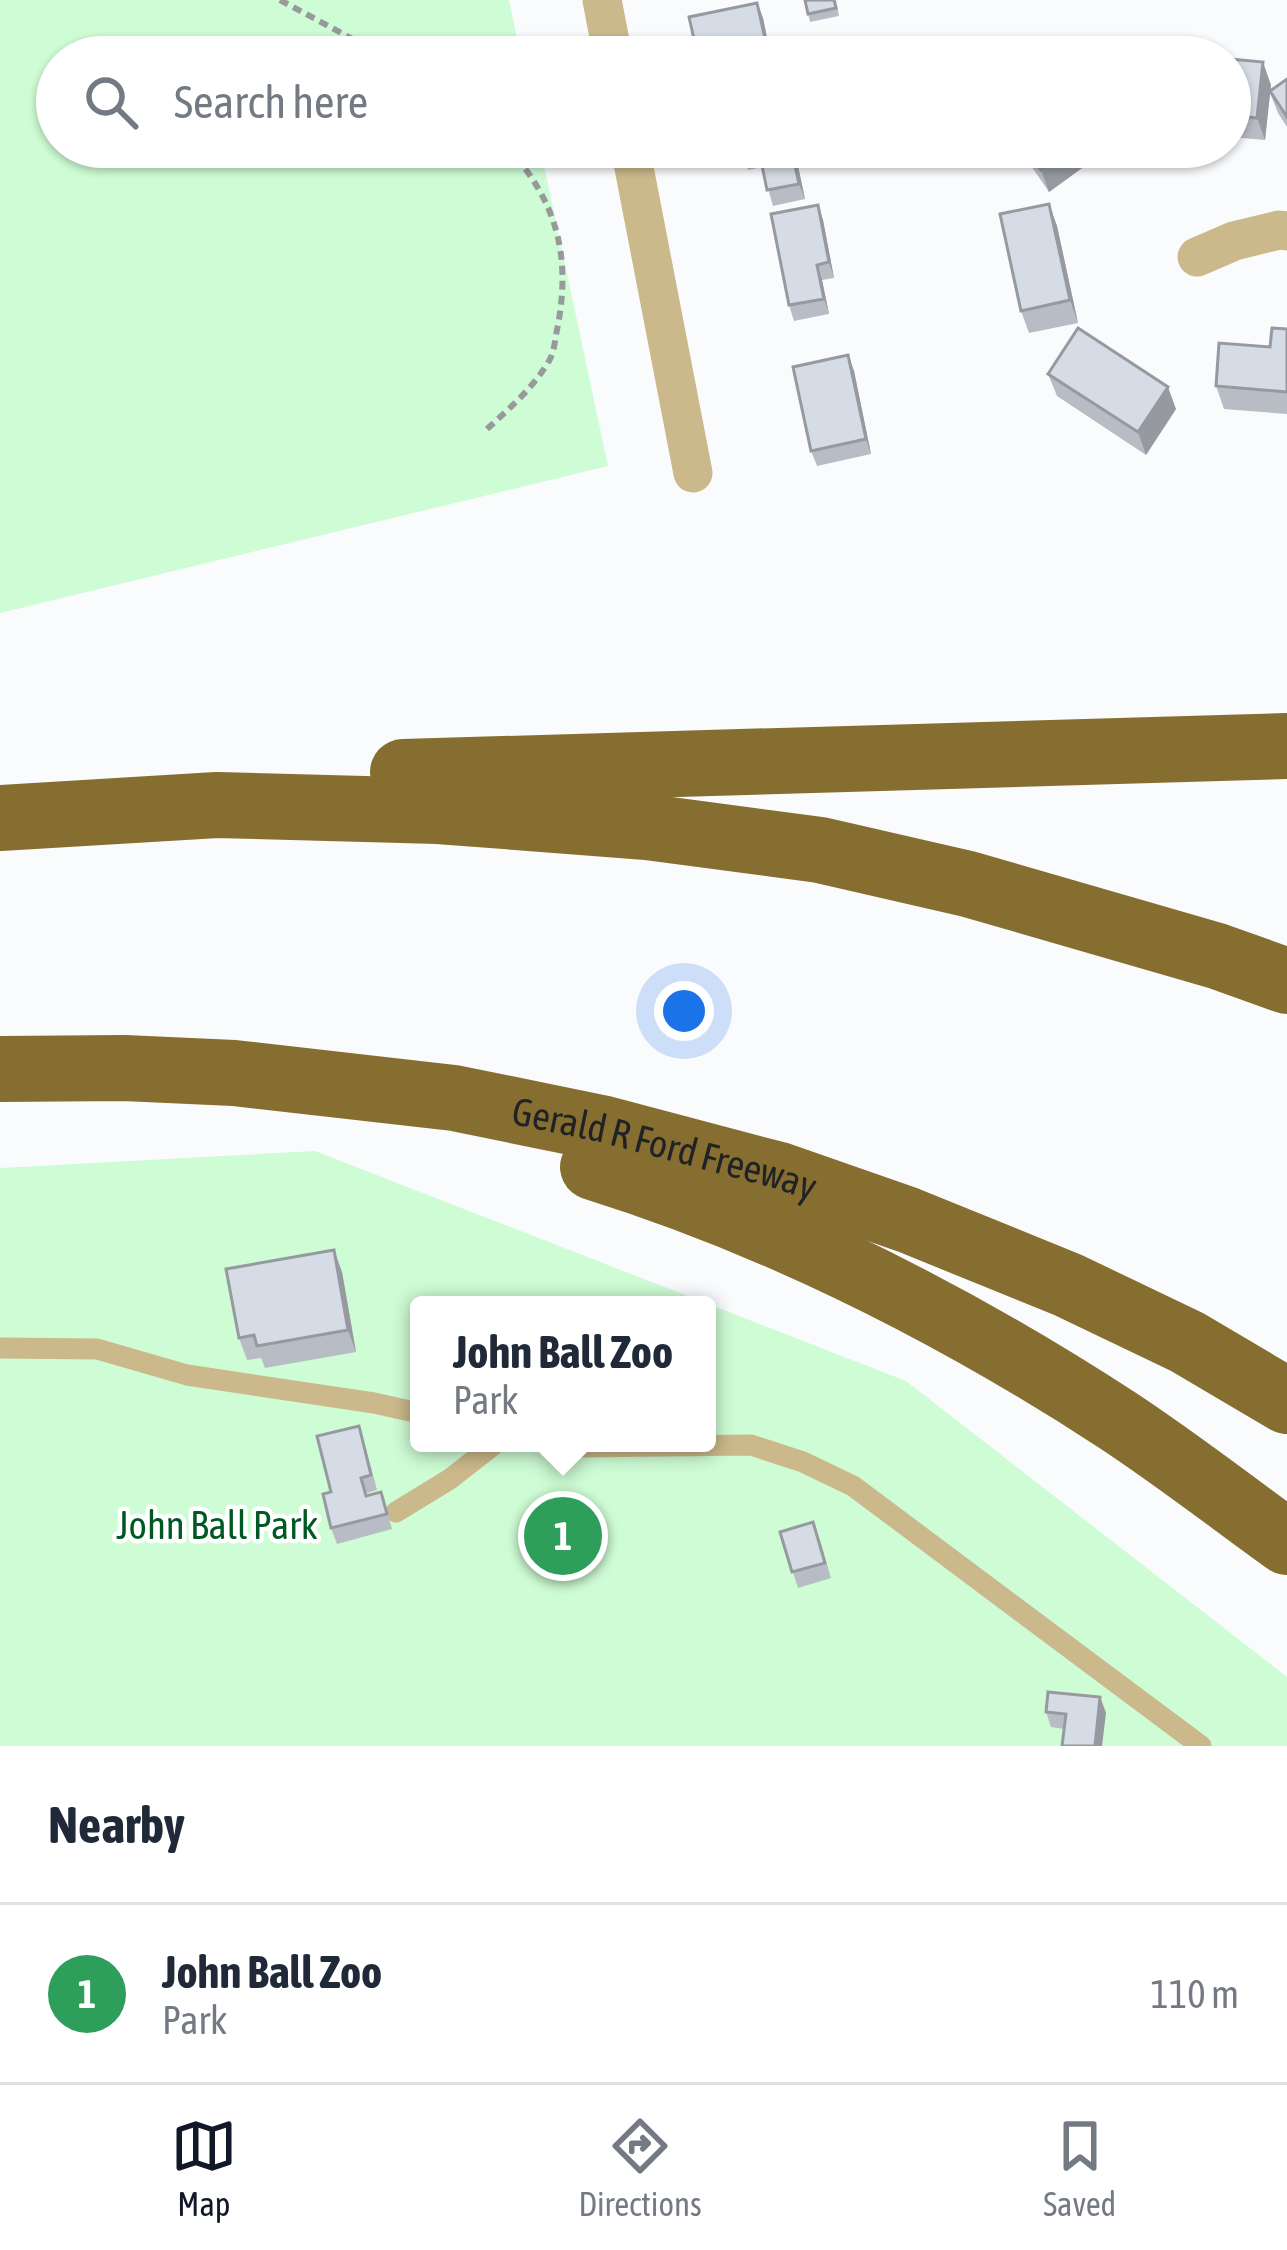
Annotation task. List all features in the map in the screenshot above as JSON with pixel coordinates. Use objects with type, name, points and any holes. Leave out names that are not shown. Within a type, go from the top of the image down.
[{"type":"highway","points":[[0,815],[98,782],[1287,746]]},
{"type":"highway","points":[[0,815],[217,805],[438,811],[668,830],[820,850],[968,884],[1287,981]]},
{"type":"highway","name":"Gerald R Ford Freeway","points":[[0,1069],[234,1073],[454,1098],[580,1123],[779,1175],[908,1220],[1068,1285],[1187,1342],[1287,1401]]},
{"type":"highway","points":[[344,1086],[650,1185],[778,1236],[932,1308],[1118,1420],[1287,1542]]},
{"type":"street","points":[[602,0],[609,36]]},
{"type":"street","points":[[634,168],[693,472]]},
{"type":"street","points":[[1197,257],[1234,241],[1287,231]]},
{"type":"lane","points":[[0,1348],[97,1349],[188,1375],[410,1411]]},
{"type":"lane","points":[[716,1445],[751,1444],[853,1486],[1201,1746]]},
{"type":"lane","points":[[396,1512],[484,1452]]},
{"type":"path","points":[[280,0],[347,36]]},
{"type":"path","points":[[488,429],[522,398],[552,356],[563,294],[557,226],[526,168]]},
{"type":"green space","points":[[0,0],[509,0],[517,36],[36,36],[36,168],[544,168],[608,466],[0,613]]},
{"type":"green space","name":"John Ball Park","points":[[315,1151],[688,1296],[410,1296],[410,1452],[716,1452],[716,1307],[906,1381],[1287,1677],[1287,1746],[0,1746],[0,1168]]},
{"type":"building","points":[[805,0],[834,0],[836,8],[808,14]]},
{"type":"building","points":[[757,3],[764,36],[693,36],[689,17]]},
{"type":"building","points":[[1251,61],[1263,62],[1257,118],[1251,117]]},
{"type":"building","points":[[1287,79],[1287,117],[1270,91]]},
{"type":"building","points":[[762,168],[796,168],[799,184],[767,190]]},
{"type":"building","points":[[1049,204],[1070,300],[1021,311],[1000,214]]},
{"type":"building","points":[[818,205],[829,262],[817,265],[824,299],[789,305],[771,214]]},
{"type":"building","points":[[1078,328],[1168,387],[1138,432],[1048,374]]},
{"type":"building","points":[[1272,328],[1287,329],[1287,392],[1216,386],[1219,343],[1270,347]]},
{"type":"building","points":[[848,355],[866,439],[811,451],[793,367]]},
{"type":"building","points":[[334,1250],[348,1330],[257,1346],[254,1335],[239,1338],[226,1269]]},
{"type":"building","points":[[359,1426],[371,1475],[361,1478],[366,1496],[381,1492],[387,1514],[331,1528],[323,1494],[331,1492],[317,1436]]},
{"type":"building","points":[[813,1522],[825,1563],[792,1572],[780,1532]]},
{"type":"building","points":[[1048,1692],[1100,1697],[1095,1746],[1062,1746],[1066,1714],[1046,1712]]},
{"type":"place","name":"John Ball Zoo","points":[[563,1536]]}]
